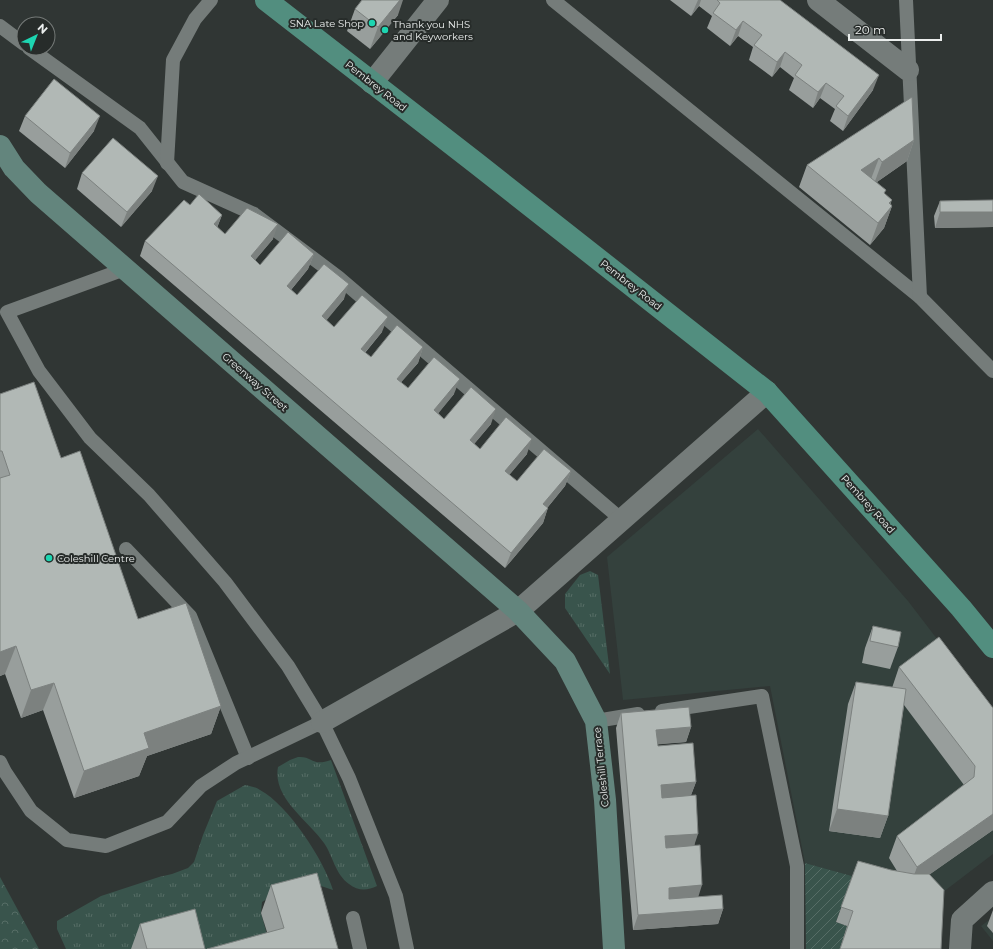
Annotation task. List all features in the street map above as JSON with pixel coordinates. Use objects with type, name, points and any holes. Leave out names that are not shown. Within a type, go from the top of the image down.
[{"type":"main road","name":"Pembrey Road","points":[[266,0],[767,392],[961,608],[993,647]]},
{"type":"main road","name":"Greenway Street","points":[[0,146],[14,168],[38,194],[518,611]]},
{"type":"main road","name":"Coleshill Terrace","points":[[518,611],[565,661],[596,720],[605,800],[614,949]]},
{"type":"street","points":[[372,83],[438,0]]},
{"type":"street","points":[[818,0],[908,70]]},
{"type":"street","points":[[322,722],[518,611],[767,392]]},
{"type":"street","points":[[960,949],[962,920],[993,892]]},
{"type":"lane","points":[[167,162],[174,60],[195,19],[211,0]]},
{"type":"lane","points":[[553,0],[920,298],[993,370]]},
{"type":"lane","points":[[906,0],[908,70],[920,298]]},
{"type":"lane","points":[[0,26],[16,38]]},
{"type":"lane","points":[[40,56],[140,128],[183,182],[254,214],[338,278],[622,520]]},
{"type":"lane","points":[[125,269],[7,312],[39,371],[85,432],[149,495],[225,582],[288,666],[322,722],[349,778],[396,896],[407,949]]},
{"type":"lane","points":[[126,549],[190,616],[248,758]]},
{"type":"lane","points":[[596,720],[762,696],[797,866],[797,949]]},
{"type":"lane","points":[[0,762],[30,811],[67,840],[106,846],[167,822],[201,786],[236,763],[322,722]]},
{"type":"lane","points":[[353,918],[360,949]]},
{"type":"shaded area","points":[[758,429],[908,601],[993,712],[993,854],[934,899],[805,863],[770,686],[623,700],[607,557]]},
{"type":"shaded area","points":[[993,917],[993,941],[981,926]]},
{"type":"green space","points":[[590,571],[598,575],[610,674],[565,608],[565,594],[580,575]]},
{"type":"green space","points":[[298,757],[307,758],[316,762],[331,760],[377,886],[370,889],[359,889],[344,880],[337,870],[324,843],[286,799],[278,778],[278,767]]},
{"type":"green space","points":[[245,785],[257,788],[271,797],[293,820],[304,834],[322,864],[333,890],[318,885],[270,897],[262,902],[261,913],[271,949],[66,949],[57,929],[57,921],[101,896],[188,868],[194,862],[217,801]]},
{"type":"green space","points":[[805,863],[852,876],[836,922],[847,926],[840,949],[806,949]]},
{"type":"green space","points":[[0,877],[39,949],[0,949]]},
{"type":"building","points":[[362,0],[400,0],[378,27],[355,9]]},
{"type":"building","points":[[717,0],[780,0],[879,75],[848,116],[836,106],[844,96],[826,83],[818,92],[795,75],[802,65],[785,52],[777,62],[754,45],[762,35],[743,21],[736,30],[713,13],[720,3]]},
{"type":"building","points":[[54,79],[100,116],[70,153],[25,116]]},
{"type":"building","points":[[912,97],[914,140],[882,162],[879,158],[861,170],[886,190],[884,193],[892,200],[889,203],[892,206],[878,223],[807,165]]},
{"type":"building","points":[[113,138],[158,176],[127,212],[82,173]]},
{"type":"building","points":[[199,194],[222,215],[214,224],[225,234],[247,208],[278,224],[251,256],[260,265],[288,232],[314,254],[287,286],[297,295],[324,264],[349,284],[322,316],[334,327],[362,295],[388,317],[361,349],[371,357],[397,325],[423,347],[397,379],[408,388],[434,357],[460,379],[434,410],[444,419],[471,387],[496,409],[470,440],[480,449],[506,417],[532,439],[505,471],[517,481],[544,449],[571,471],[543,504],[548,508],[511,553],[145,241],[184,200],[190,205]]},
{"type":"building","points":[[993,200],[993,212],[940,212],[940,201]]},
{"type":"building","name":"Coleshill Centre","points":[[34,382],[61,458],[80,451],[138,619],[186,603],[221,706],[144,733],[149,748],[84,771],[54,683],[31,690],[16,646],[0,652],[0,478],[10,475],[2,451],[0,451],[0,394]]},
{"type":"building","points":[[873,626],[901,632],[898,647],[870,641]]},
{"type":"building","points":[[939,637],[993,708],[993,814],[917,867],[897,836],[974,777],[975,766],[899,667]]},
{"type":"building","points":[[856,682],[906,689],[888,816],[837,809]]},
{"type":"building","points":[[689,707],[691,727],[656,730],[658,746],[693,743],[696,782],[661,785],[662,798],[696,795],[698,834],[665,836],[666,848],[700,845],[702,885],[669,888],[669,899],[722,895],[723,909],[638,915],[621,713]]},
{"type":"building","points":[[858,861],[891,870],[914,874],[929,874],[944,890],[941,949],[840,949],[853,911],[841,907]]},
{"type":"building","points":[[317,873],[338,949],[207,949],[284,928],[271,885]]},
{"type":"building","points":[[195,909],[205,949],[147,949],[140,924]]},
{"type":"place","name":"SNA Late Shop","points":[[372,23]]},
{"type":"place","name":"Thank you NHS and Keyworkers","points":[[385,30]]},
{"type":"place","name":"Coleshill Centre","points":[[49,558]]}]
